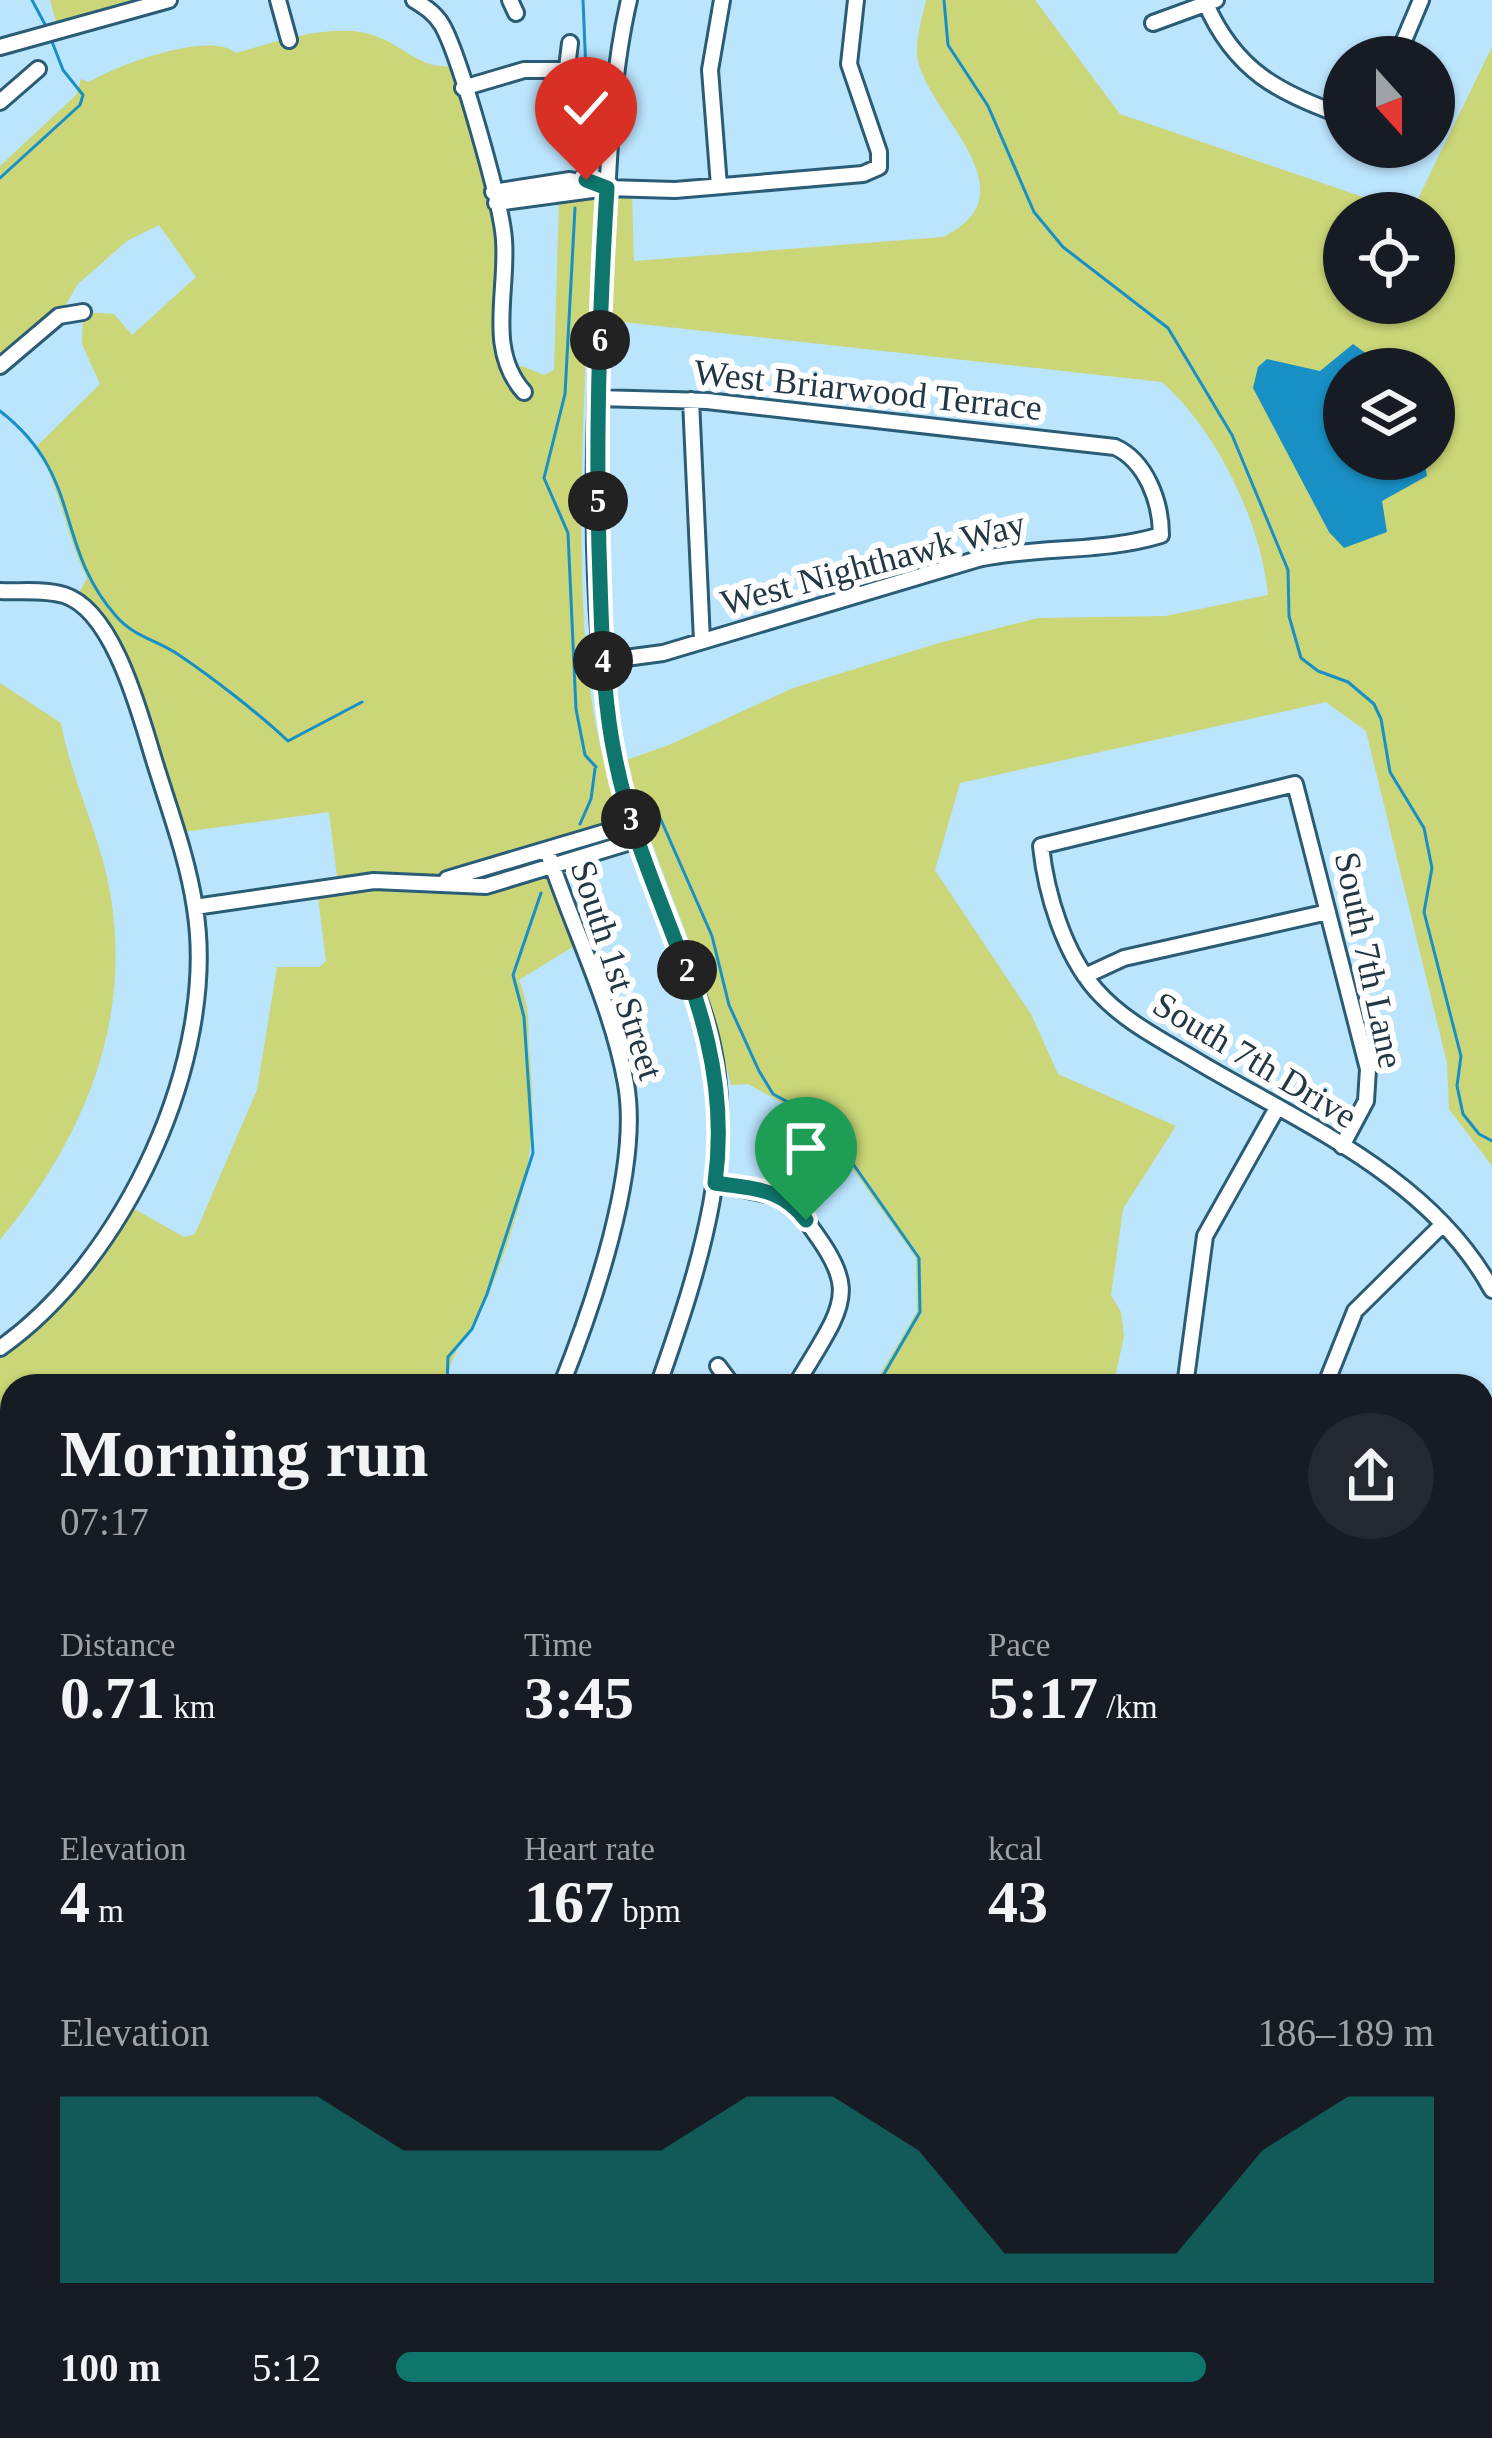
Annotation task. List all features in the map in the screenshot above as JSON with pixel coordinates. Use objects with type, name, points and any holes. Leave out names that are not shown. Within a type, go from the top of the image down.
[{"type":"street","points":[[0,47],[169,0]]},
{"type":"street","points":[[278,0],[290,40]]},
{"type":"street","points":[[629,0],[607,188],[597,398],[603,661],[616,764],[634,832],[711,1040],[719,1106],[715,1183],[661,1374]]},
{"type":"street","points":[[718,186],[710,84],[722,0]]},
{"type":"street","points":[[495,197],[545,190],[718,186],[863,174],[878,167],[880,152],[849,64],[856,0]]},
{"type":"street","points":[[1406,36],[1421,0]]},
{"type":"street","points":[[1153,23],[1211,2],[1232,52],[1262,81],[1323,107]]},
{"type":"street","points":[[425,3],[444,28],[495,197],[505,272],[501,357],[524,392]]},
{"type":"street","points":[[562,109],[570,43]]},
{"type":"street","points":[[0,102],[38,69]]},
{"type":"street","points":[[463,88],[524,70],[567,70]]},
{"type":"street","points":[[0,366],[59,316],[83,312]]},
{"type":"street","name":"West Briarwood Terrace","points":[[597,398],[691,400],[1115,447],[1131,454],[1147,480],[1161,535]]},
{"type":"street","points":[[691,400],[702,641]]},
{"type":"street","name":"West Nighthawk Way","points":[[603,661],[647,657],[978,559],[1030,548],[1161,535]]},
{"type":"street","points":[[0,591],[53,593],[75,600],[121,661],[137,698],[195,907],[197,982],[190,1036],[134,1191],[58,1296],[0,1348]]},
{"type":"street","name":"South 7th Lane","points":[[1041,846],[1295,784],[1367,1069],[1366,1101],[1342,1146]]},
{"type":"street","points":[[195,907],[374,881],[486,886],[550,858],[634,832]]},
{"type":"street","name":"South 7th Drive","points":[[1041,846],[1050,892],[1085,976],[1119,1014],[1411,1191],[1443,1224],[1492,1290]]},
{"type":"street","name":"South 1st Street","points":[[550,858],[621,1059],[630,1123],[623,1182],[565,1374]]},
{"type":"street","points":[[1085,976],[1124,958],[1328,912]]},
{"type":"street","points":[[1187,1374],[1204,1236],[1276,1108]]},
{"type":"street","points":[[715,1183],[790,1199],[842,1277],[840,1307],[802,1374]]},
{"type":"street","points":[[1330,1374],[1355,1311],[1443,1224]]},
{"type":"street","points":[[718,1366],[724,1374]]},
{"type":"green space","points":[[50,0],[133,0],[56,22]]},
{"type":"green space","points":[[926,0],[1035,0],[1120,114],[1348,192],[1323,192],[1323,324],[1455,324],[1455,192],[1421,192],[1433,168],[1455,168],[1455,123],[1492,47],[1492,1166],[1449,1109],[1447,1063],[1366,731],[1326,702],[960,783],[935,870],[1031,1014],[1058,1074],[1176,1126],[1123,1209],[1111,1295],[1121,1312],[1124,1337],[1116,1374],[880,1374],[917,1312],[916,1258],[821,1124],[748,1084],[731,1085],[701,973],[647,830],[550,858],[579,943],[519,980],[528,1013],[532,1095],[525,1181],[488,1296],[449,1374],[0,1374],[0,1348],[31,1325],[127,1205],[184,1237],[195,1234],[257,1090],[277,967],[319,967],[326,961],[317,889],[338,885],[329,812],[176,833],[121,661],[75,600],[87,578],[36,447],[100,384],[82,344],[83,312],[114,314],[132,335],[196,277],[159,225],[127,241],[78,284],[59,316],[0,366],[0,166],[76,95],[81,79],[89,82],[163,52],[206,45],[236,53],[307,34],[344,31],[378,37],[434,65],[456,65],[496,203],[506,369],[522,366],[544,375],[554,370],[559,200],[632,197],[634,261],[943,237],[968,220],[979,200],[979,178],[917,57]],"holes":[[[587,318],[1162,382],[1217,451],[1246,508],[1268,595],[1165,616],[1038,618],[939,643],[793,688],[669,745],[606,767],[587,664],[583,606]]]},
{"type":"green space","points":[[0,683],[61,723],[106,873],[115,973],[98,1068],[80,1114],[58,1158],[0,1240]]},
{"type":"water","points":[[1267,359],[1323,369],[1323,480],[1420,480],[1382,501],[1387,532],[1344,548],[1329,532],[1253,388],[1258,367]]},
{"type":"waterway","points":[[32,0],[48,30]]},
{"type":"waterway","points":[[577,170],[586,72],[583,0]]},
{"type":"waterway","points":[[944,0],[948,45],[988,106],[1034,212],[1063,247],[1168,328],[1232,435],[1288,570],[1289,616],[1301,658],[1318,671],[1348,682],[1374,704],[1390,772],[1424,828],[1432,868],[1424,912],[1461,1056],[1457,1086],[1463,1114],[1479,1134],[1492,1141]]},
{"type":"waterway","points":[[0,178],[80,105],[83,95],[63,70],[51,39]]},
{"type":"waterway","points":[[575,208],[565,394],[544,478],[568,533],[576,709],[585,755],[596,767]]},
{"type":"waterway","points":[[0,411],[45,460],[83,563],[96,589],[123,623],[192,664],[288,741],[362,702]]},
{"type":"waterway","points":[[580,824],[591,799],[595,769]]},
{"type":"waterway","points":[[654,804],[712,936],[729,1005],[759,1071],[773,1094],[823,1121],[919,1258],[920,1312],[884,1374]]},
{"type":"waterway","points":[[447,1374],[448,1357],[472,1329],[487,1294],[533,1153],[524,1017],[513,975],[541,893]]},
{"type":"route","points":[[586,180],[607,188],[597,398],[599,547],[603,661],[616,764],[637,840],[711,1040],[719,1106],[715,1183],[770,1190],[790,1199],[806,1220]]}]
